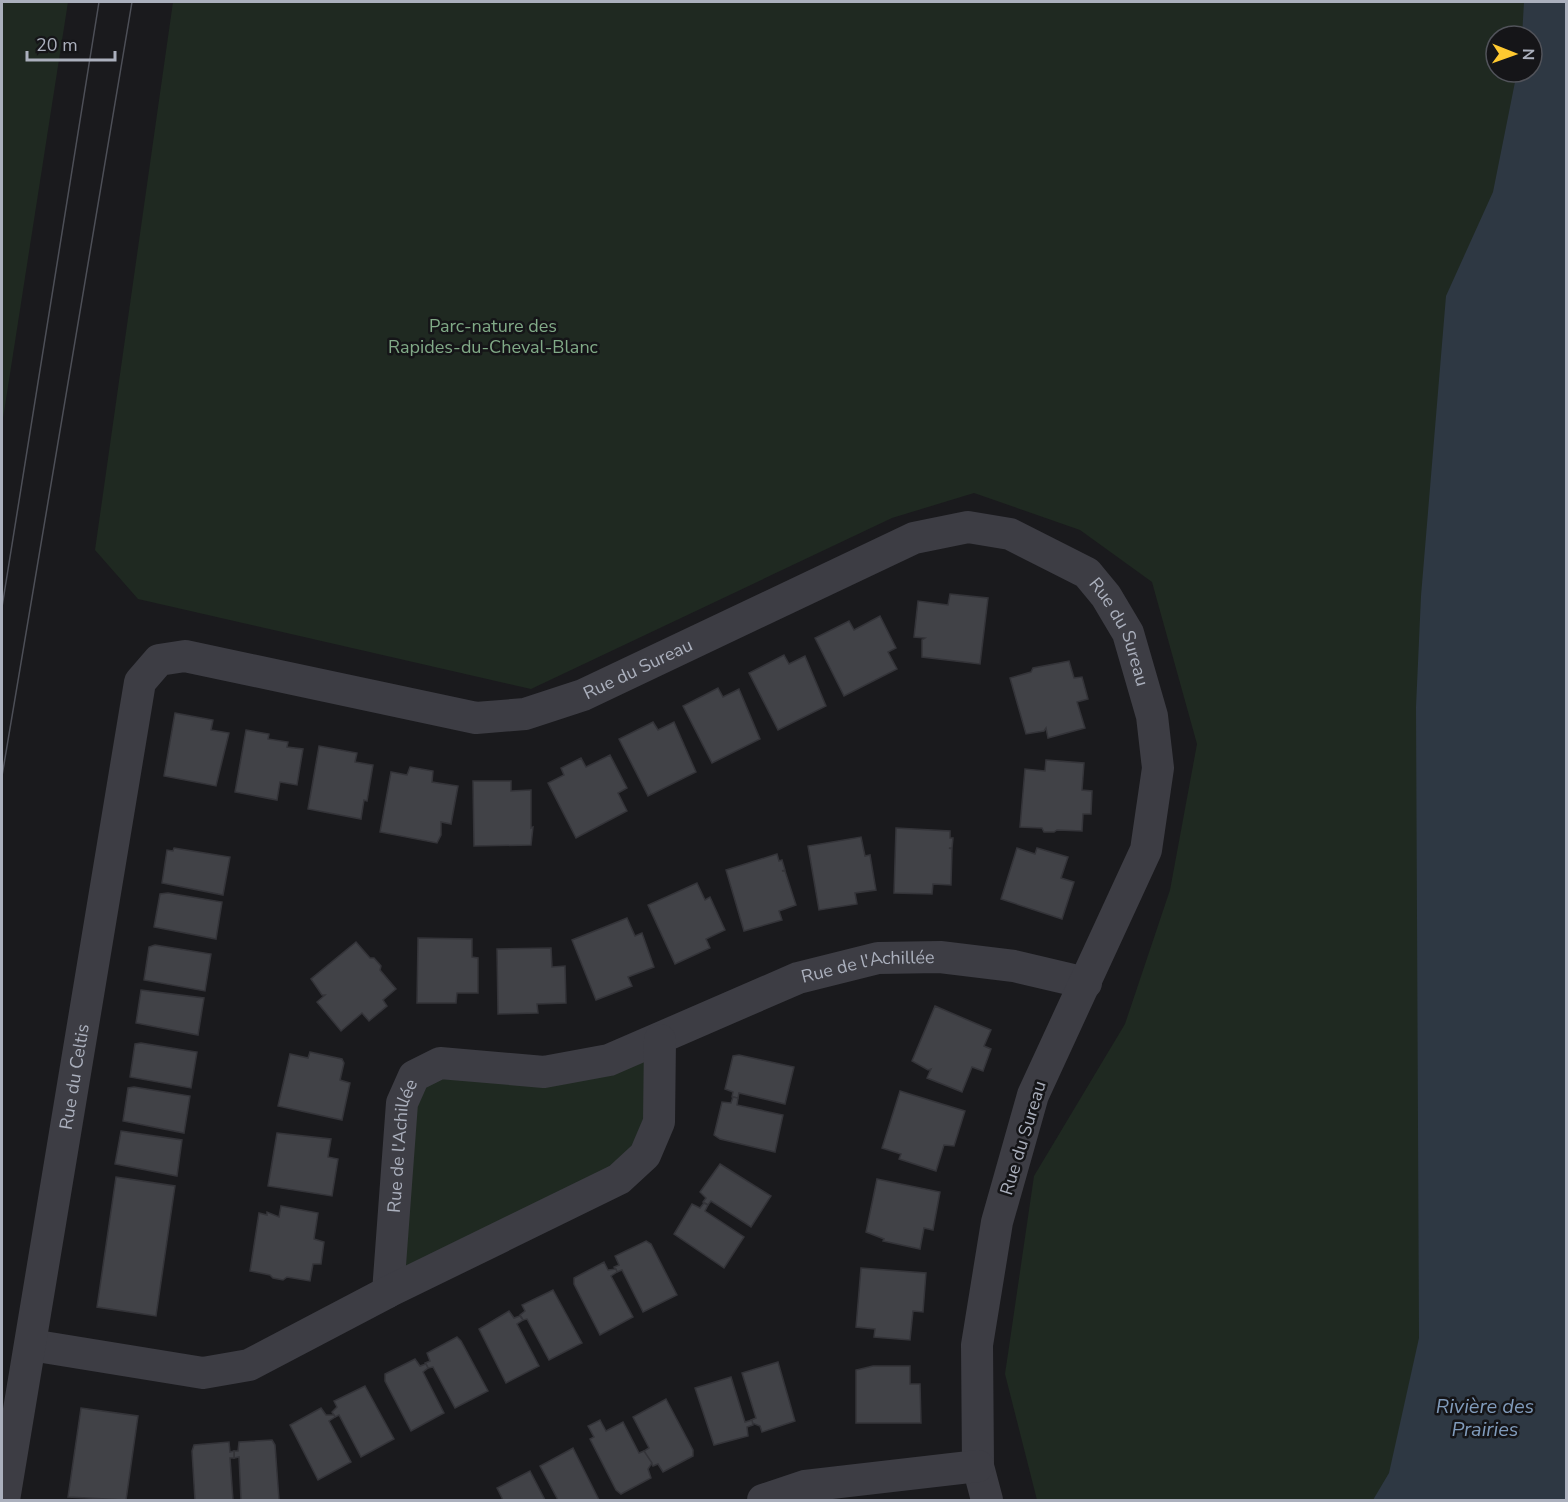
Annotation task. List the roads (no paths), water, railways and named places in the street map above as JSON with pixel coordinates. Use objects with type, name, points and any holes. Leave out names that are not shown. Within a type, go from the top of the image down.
[{"type":"street","name":"Rue du Sureau","points":[[159,660],[185,656],[476,718],[525,714],[583,695],[914,538],[968,527],[1010,534],[1087,573],[1106,596],[1128,633],[1152,716],[1158,768],[1146,850],[1033,1095],[997,1222],[977,1345],[978,1466],[987,1500]]},
{"type":"street","name":"Rue du Celtis","points":[[4,1500],[140,682],[159,660]]},
{"type":"street","name":"Rue de l'Achillée","points":[[388,1292],[402,1103],[414,1076],[440,1063],[543,1072],[609,1060],[660,1040],[737,1002],[798,978],[878,958],[940,957],[1014,966],[1086,984]]},
{"type":"street","points":[[31,1345],[203,1373],[249,1365],[388,1292],[620,1179],[645,1155],[659,1122],[660,1040]]},
{"type":"street","points":[[763,1500],[806,1486],[978,1466]]},
{"type":"water","name":"Rivière des Prairies","points":[[1524,2],[1566,2],[1566,1500],[1373,1500],[1389,1473],[1419,1338],[1416,707],[1421,596],[1446,296],[1493,192],[1515,84],[1544,84],[1544,24],[1523,24]]},
{"type":"tram line","points":[[2,607],[99,2]]},
{"type":"tram line","points":[[2,776],[132,2]]},
{"type":"park label","name":"Parc-nature des Rapides-du-Cheval-Blanc","points":[[493,336]]}]
